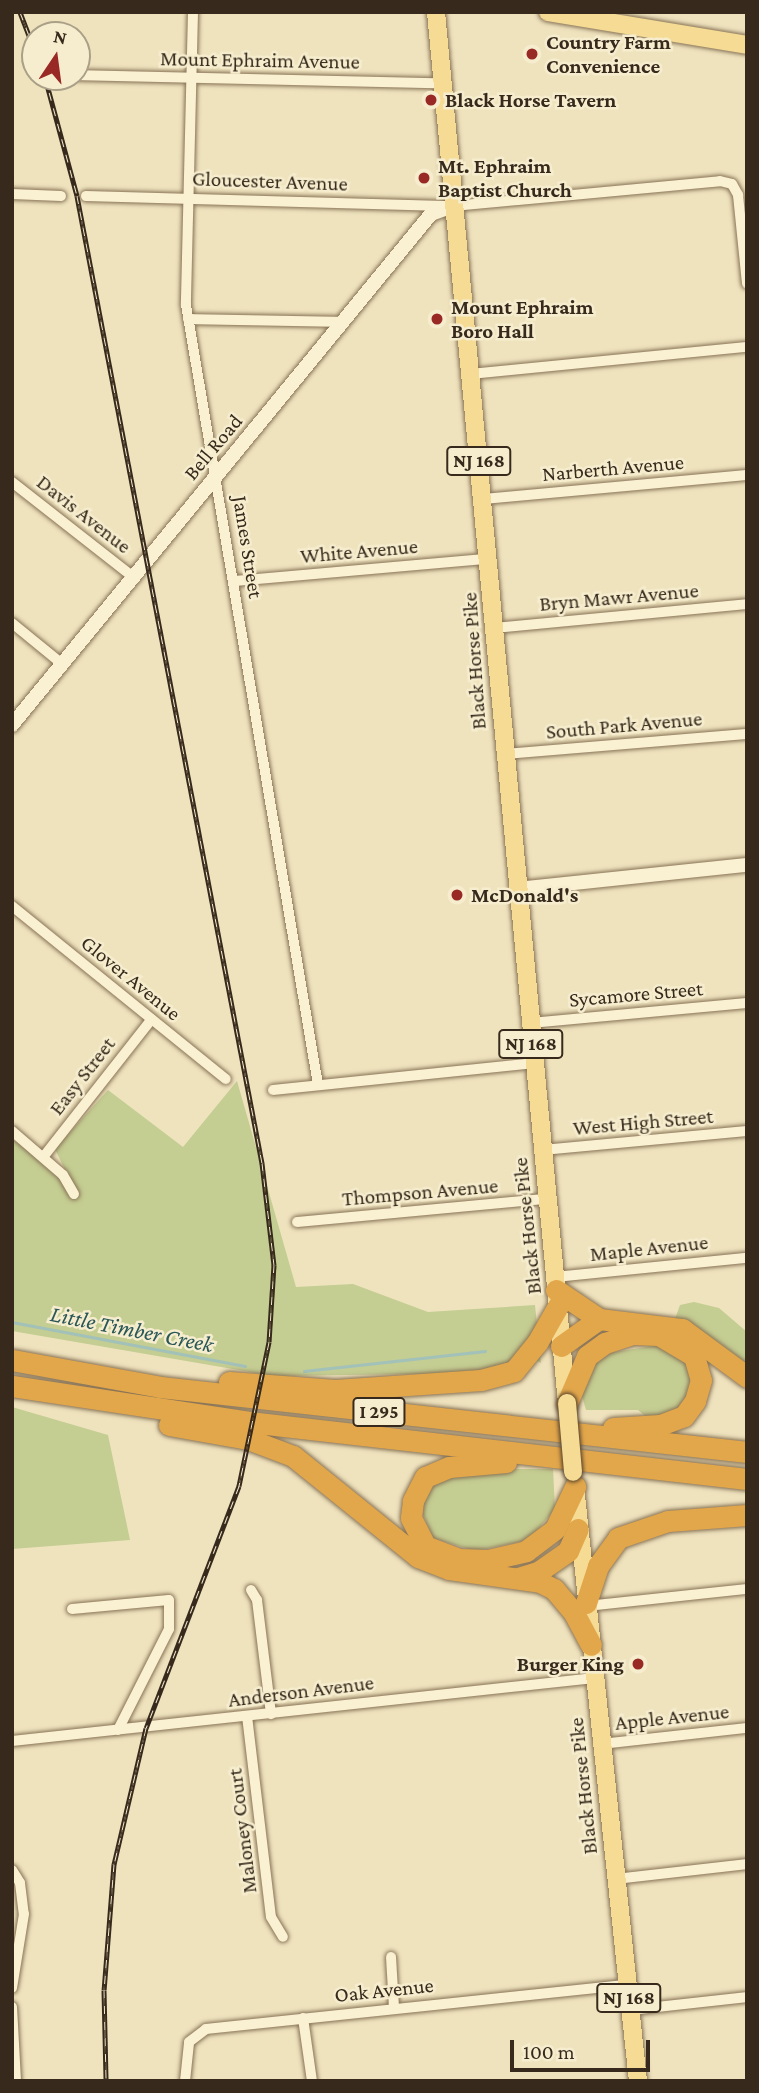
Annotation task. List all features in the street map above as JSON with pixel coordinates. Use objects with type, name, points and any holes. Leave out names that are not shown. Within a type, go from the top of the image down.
[{"type":"highway","points":[[56,1369],[335,1390],[481,1380],[514,1371],[556,1291],[599,1320],[682,1329],[747,1377]]},
{"type":"highway","points":[[561,1346],[599,1320]]},
{"type":"highway","points":[[530,1429],[606,1429],[677,1420],[695,1402],[701,1380],[698,1362],[684,1347],[659,1335],[618,1339],[587,1356],[567,1403]]},
{"type":"highway","name":"I 295","points":[[12,1360],[182,1390],[747,1452]]},
{"type":"highway","name":"I 295","points":[[12,1386],[113,1404],[747,1479]]},
{"type":"highway","points":[[12,1395],[248,1440],[278,1450],[306,1466],[418,1558],[449,1569],[505,1577],[554,1589],[574,1612],[591,1645]]},
{"type":"highway","points":[[574,1480],[555,1529],[539,1544],[510,1557],[440,1555],[415,1533],[411,1518],[418,1486],[425,1477],[449,1467],[508,1462],[636,1466]]},
{"type":"highway","points":[[587,1604],[598,1566],[618,1538],[668,1521],[747,1515]]},
{"type":"highway","points":[[505,1577],[526,1577],[550,1565],[568,1551],[579,1529]]},
{"type":"main road","name":"Black Horse Pike","points":[[436,12],[556,1291]]},
{"type":"main road","points":[[548,12],[747,45]]},
{"type":"main road","name":"NJ 168","points":[[556,1291],[567,1403]]},
{"type":"main road","name":"Black Horse Pike","points":[[567,1403],[638,2081]]},
{"type":"street","name":"James Street","points":[[193,12],[188,319],[217,475],[318,1085]]},
{"type":"street","name":"Mount Ephraim Avenue","points":[[91,75],[442,83]]},
{"type":"street","name":"Gloucester Avenue","points":[[86,196],[453,206],[720,181],[732,184],[745,230]]},
{"type":"street","points":[[12,194],[61,196]]},
{"type":"street","name":"Bell Road","points":[[12,725],[431,214],[453,206]]},
{"type":"street","points":[[745,230],[747,284]]},
{"type":"street","points":[[188,319],[343,322]]},
{"type":"street","points":[[470,374],[747,347]]},
{"type":"street","name":"Narberth Avenue","points":[[483,499],[747,475]]},
{"type":"street","name":"Davis Avenue","points":[[12,482],[132,576]]},
{"type":"street","name":"White Avenue","points":[[234,582],[488,559]]},
{"type":"street","name":"Bryn Mawr Avenue","points":[[494,628],[747,604]]},
{"type":"street","points":[[12,623],[61,663]]},
{"type":"street","name":"South Park Avenue","points":[[504,754],[747,734]]},
{"type":"street","points":[[517,889],[747,865]]},
{"type":"street","name":"Glover Avenue","points":[[12,906],[226,1079]]},
{"type":"street","name":"Sycamore Street","points":[[530,1023],[747,1003]]},
{"type":"street","name":"Easy Street","points":[[44,1156],[152,1019]]},
{"type":"street","points":[[273,1090],[533,1063]]},
{"type":"street","points":[[12,1131],[44,1156],[75,1194]]},
{"type":"street","name":"West High Street","points":[[542,1150],[747,1131]]},
{"type":"street","name":"Thompson Avenue","points":[[297,1222],[547,1199]]},
{"type":"street","name":"Maple Avenue","points":[[556,1291],[747,1258]]},
{"type":"street","points":[[587,1604],[747,1589]]},
{"type":"street","points":[[251,1590],[257,1600],[271,1714]]},
{"type":"street","points":[[72,1609],[169,1600],[169,1629],[118,1730]]},
{"type":"street","name":"Anderson Avenue","points":[[12,1741],[595,1678]]},
{"type":"street","name":"Maloney Court","points":[[247,1716],[271,1917],[283,1937]]},
{"type":"street","name":"Apple Avenue","points":[[601,1744],[747,1728]]},
{"type":"street","points":[[616,1879],[747,1864]]},
{"type":"street","points":[[12,1870],[20,1883],[24,1914],[12,1987]]},
{"type":"street","points":[[391,1957],[394,2008]]},
{"type":"street","name":"Oak Avenue","points":[[185,2081],[185,2053],[198,2033],[303,2018],[627,1985]]},
{"type":"street","points":[[630,2010],[747,1997]]},
{"type":"street","points":[[12,2007],[16,2081]]},
{"type":"street","points":[[303,2018],[312,2081]]},
{"type":"green space","points":[[237,1081],[296,1287],[353,1284],[428,1312],[535,1305],[541,1363],[527,1356],[496,1373],[273,1376],[12,1331],[12,1139],[70,1180],[55,1149],[108,1090],[183,1147]]},
{"type":"green space","points":[[694,1302],[719,1308],[747,1332],[747,1365],[683,1355],[696,1377],[692,1402],[650,1420],[638,1410],[586,1410],[582,1396],[586,1373],[601,1354],[666,1344],[680,1305]]},
{"type":"green space","points":[[12,1407],[108,1435],[130,1540],[12,1549]]},
{"type":"green space","points":[[500,1469],[553,1469],[555,1509],[529,1540],[475,1551],[433,1538],[419,1505],[435,1480]]},
{"type":"waterway","name":"Little Timber Creek","points":[[12,1322],[245,1366]]},
{"type":"waterway","name":"Little Timber Creek","points":[[304,1371],[485,1351]]},
{"type":"railway","points":[[20,12],[23,21]]},
{"type":"railway","points":[[49,91],[77,196],[262,1163],[274,1265],[269,1342],[239,1486],[146,1728],[114,1864],[104,1990],[106,2081]]},
{"type":"place","name":"Country Farm Convenience","points":[[532,54]]},
{"type":"place","name":"Black Horse Tavern","points":[[431,100]]},
{"type":"place","name":"Mt. Ephraim Baptist Church","points":[[424,178]]},
{"type":"place","name":"Mount Ephraim Boro Hall","points":[[437,319]]},
{"type":"place","name":"McDonald's","points":[[457,895]]},
{"type":"place","name":"Burger King","points":[[638,1664]]}]
